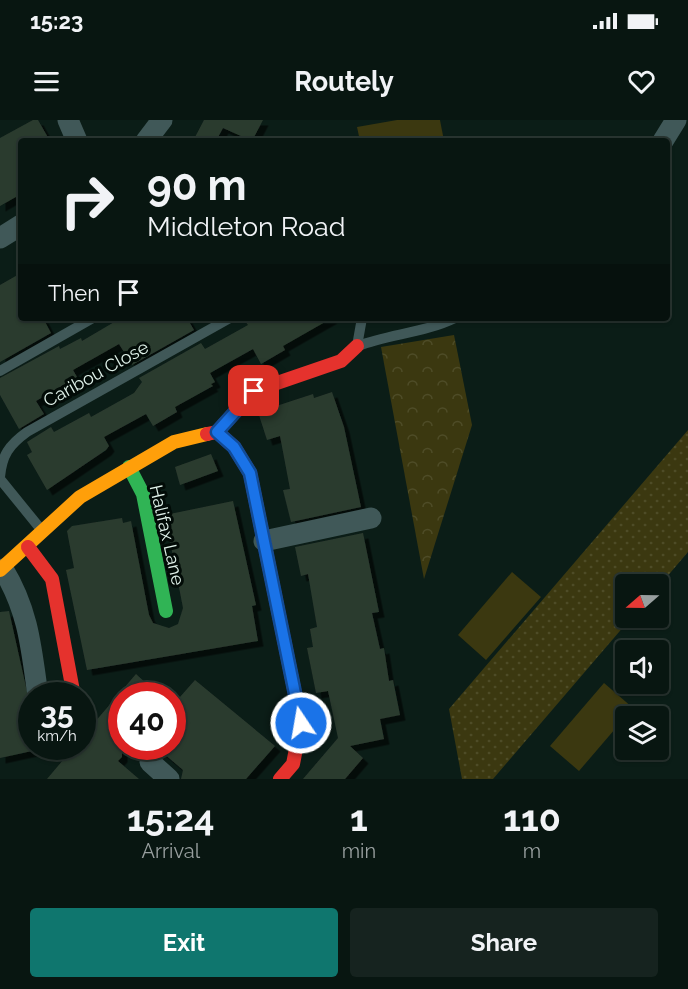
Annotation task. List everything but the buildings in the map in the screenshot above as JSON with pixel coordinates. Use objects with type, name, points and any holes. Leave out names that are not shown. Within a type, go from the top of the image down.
[{"type":"street","points":[[68,120],[76,138]]},
{"type":"street","points":[[148,138],[162,120]]},
{"type":"street","points":[[665,138],[675,120]]},
{"type":"street","points":[[0,238],[18,227]]},
{"type":"street","points":[[36,682],[24,613],[18,593],[2,570],[28,547],[41,530],[80,497],[174,442],[217,432],[254,391],[341,361],[357,346]]},
{"type":"street","points":[[217,432],[234,447],[250,473],[301,723],[293,764],[280,779]]},
{"type":"street","name":"Halifax Lane","points":[[129,467],[143,494],[166,612]]},
{"type":"street","points":[[264,541],[371,518]]},
{"type":"street","points":[[28,547],[52,579],[71,682]]},
{"type":"street","points":[[150,762],[170,779]]},
{"type":"lane","points":[[0,371],[88,321]]},
{"type":"lane","name":"Caribou Close","points":[[0,478],[2,459],[11,444],[27,432],[225,321]]},
{"type":"lane","points":[[357,346],[361,321]]},
{"type":"lane","points":[[357,346],[374,339],[437,327],[449,321]]},
{"type":"lane","points":[[0,478],[41,530]]},
{"type":"green space","points":[[397,120],[440,120],[443,138],[359,138],[357,127]]},
{"type":"green space","points":[[454,335],[472,425],[424,579],[381,347]]},
{"type":"green space","points":[[688,430],[688,552],[669,574],[615,574],[615,628],[622,628],[493,779],[462,779],[449,709]]},
{"type":"green space","points":[[512,572],[541,597],[486,660],[458,635]]},
{"type":"green space","points":[[604,683],[631,706],[615,706],[615,729],[579,771],[550,746]]},
{"type":"traffic: fast","points":[[129,467],[143,494],[166,611]]},
{"type":"traffic: slow","points":[[0,570],[80,497],[174,442],[207,434]]},
{"type":"traffic: jam","points":[[217,432],[254,391],[341,361],[357,346]]},
{"type":"traffic: jam","points":[[207,434],[217,432],[234,447],[250,473],[301,723],[293,764],[280,779]]},
{"type":"traffic: jam","points":[[28,547],[52,579],[71,682]]},
{"type":"route","points":[[254,391],[234,410],[217,432],[234,447],[250,473],[301,723]]}]
